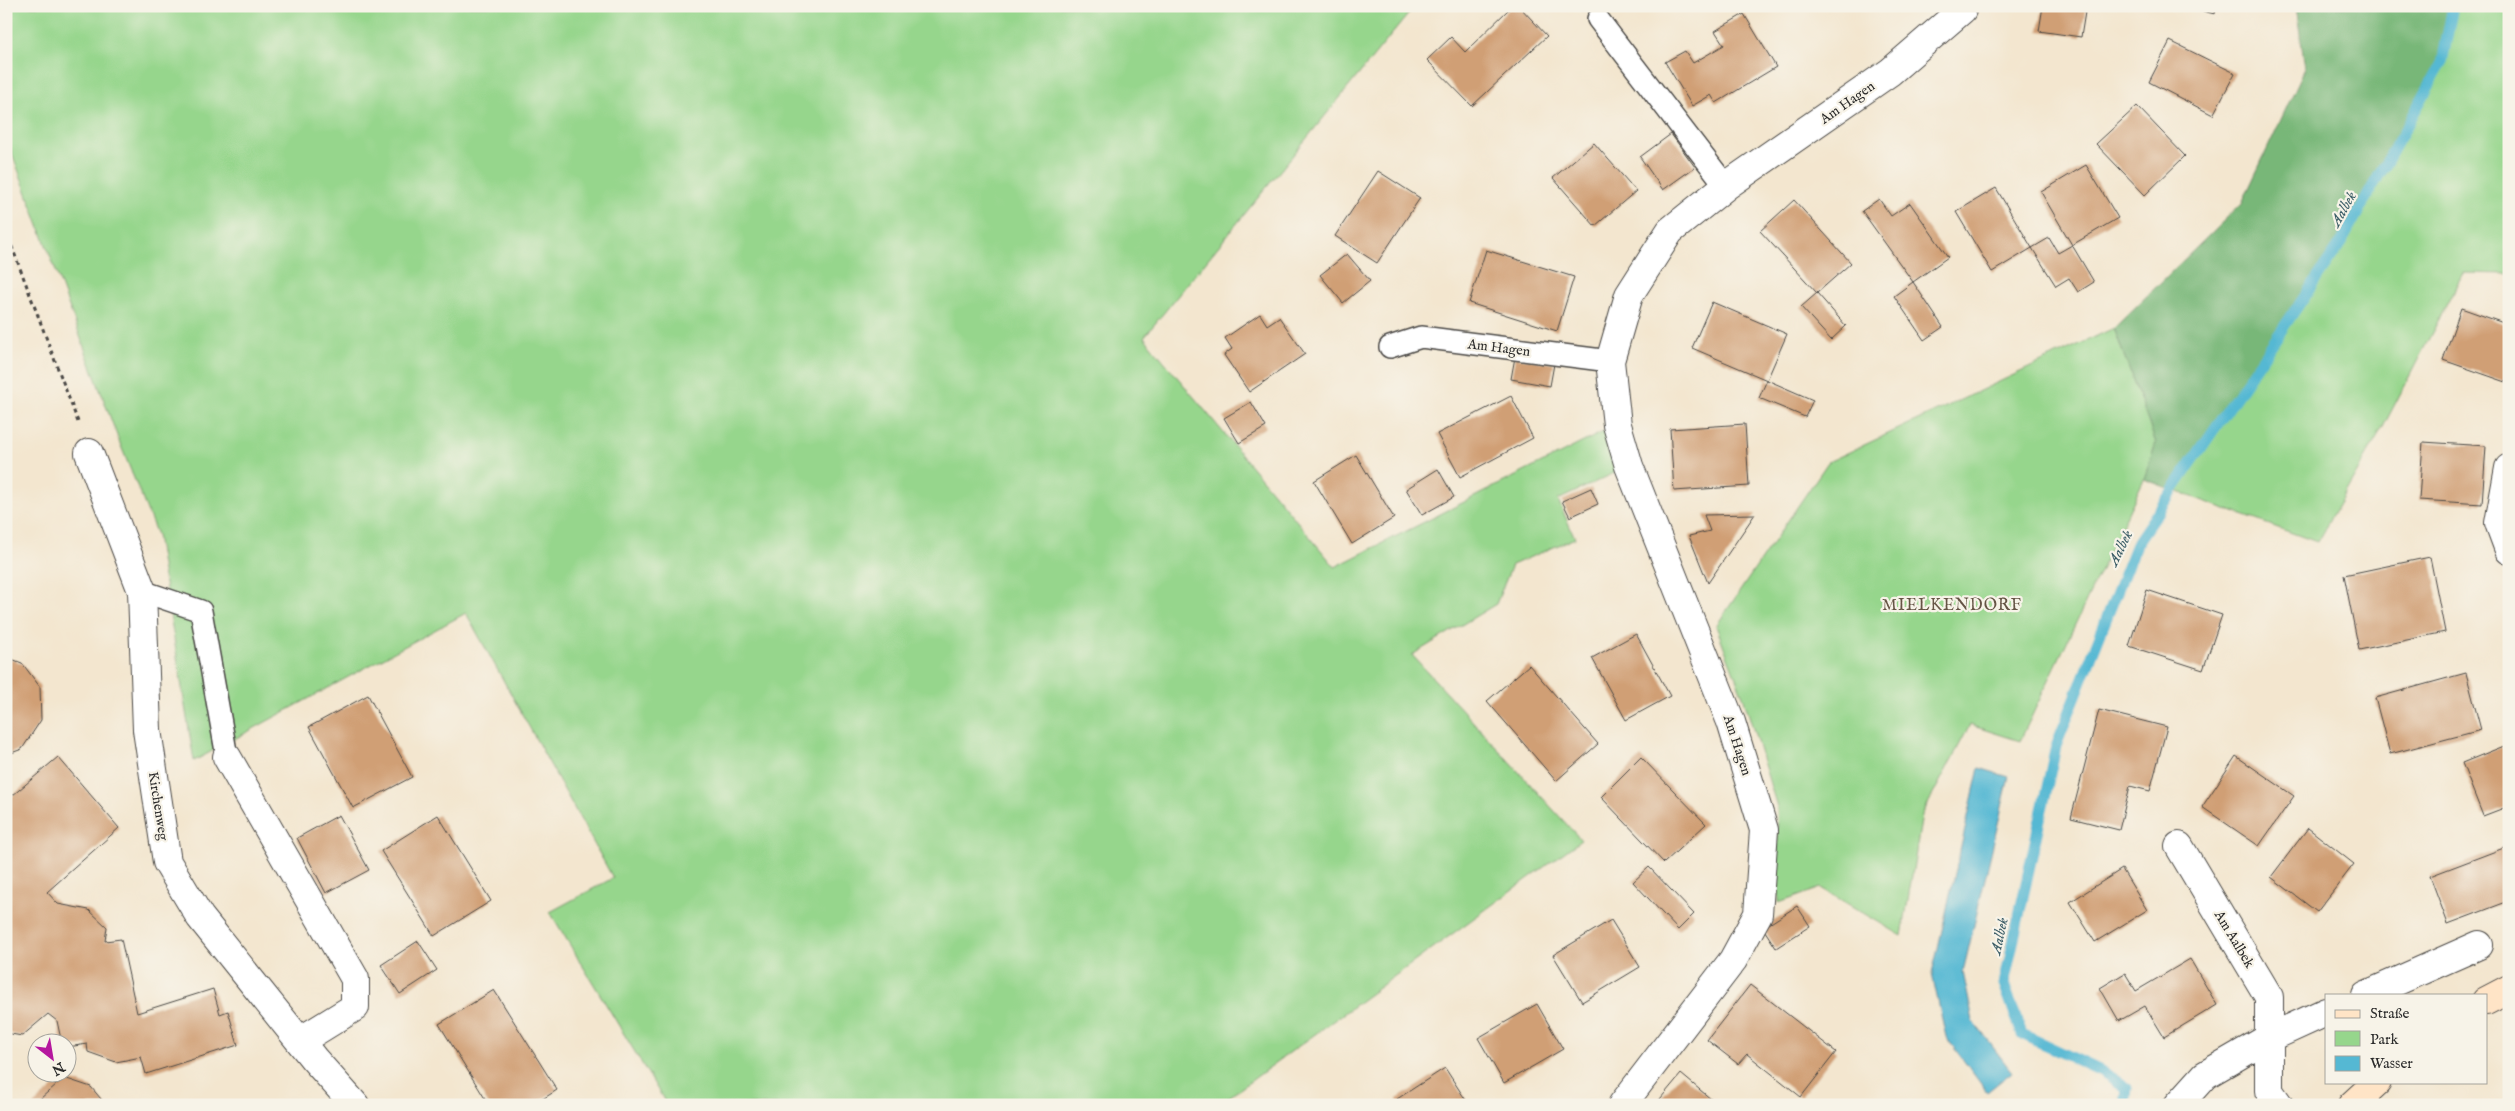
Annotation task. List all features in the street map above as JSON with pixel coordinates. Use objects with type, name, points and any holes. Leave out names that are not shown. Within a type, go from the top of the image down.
[{"type":"street","name":"Am Hagen","points":[[1622,1105],[1733,960],[1758,914],[1764,830],[1731,722],[1629,466],[1617,425],[1610,361],[1629,295],[1670,230],[1726,186],[1890,72],[1962,10]]},
{"type":"street","name":"Kirchenweg","points":[[89,452],[142,591],[147,730],[167,862],[200,917],[300,1041],[355,1105]]},
{"type":"street","points":[[2509,468],[2499,523],[2509,550]]},
{"type":"street","points":[[227,757],[355,978],[354,1007],[300,1041]]},
{"type":"street","name":"Am Aalbek","points":[[2179,846],[2268,997],[2269,1091],[2279,1105]]},
{"type":"street","points":[[2368,994],[2479,945]]},
{"type":"street","points":[[2488,1000],[2509,989]]},
{"type":"street","points":[[2178,1105],[2205,1075],[2267,1038],[2325,1012]]},
{"type":"street","points":[[2352,1105],[2375,1084]]},
{"type":"lane","points":[[1598,19],[1726,186]]},
{"type":"lane","name":"Am Hagen","points":[[1390,347],[1420,337],[1610,361]]},
{"type":"lane","points":[[142,591],[201,611],[227,757]]},
{"type":"path","points":[[6,232],[89,452]]},
{"type":"green space","points":[[6,6],[1415,6],[1144,337],[1335,567],[1617,425],[1629,466],[1558,500],[1575,538],[1512,565],[1496,604],[1412,655],[1581,840],[1218,1105],[667,1105],[550,912],[613,878],[466,613],[194,761],[157,535],[119,441],[6,137]]},
{"type":"green space","points":[[2296,6],[2453,6],[2442,63],[2341,243],[2173,490],[2144,479],[2156,443],[2114,328],[2242,203],[2305,68]]},
{"type":"green space","points":[[2453,6],[2509,6],[2509,274],[2463,273],[2382,429],[2317,542],[2173,490],[2341,243],[2442,63]]},
{"type":"green space","points":[[2114,328],[2156,443],[2144,479],[2020,741],[1970,725],[1922,815],[1902,936],[1821,888],[1779,903],[1777,807],[1744,699],[1716,626],[1828,462]]},
{"type":"water","points":[[1979,768],[2009,777],[1963,972],[1973,1021],[2012,1072],[1987,1092],[1946,1037],[1932,974]]},
{"type":"building","points":[[1512,6],[1519,6],[1547,36],[1472,106],[1427,60],[1451,37],[1465,52]]},
{"type":"building","points":[[2043,6],[2086,6],[2081,37],[2039,31]]},
{"type":"building","points":[[2181,6],[2216,6],[2215,14]]},
{"type":"building","points":[[1744,14],[1776,67],[1716,103],[1711,95],[1692,106],[1665,62],[1685,51],[1693,63],[1724,45],[1715,31]]},
{"type":"building","points":[[2170,41],[2235,73],[2213,115],[2149,82]]},
{"type":"building","points":[[2137,106],[2185,156],[2145,195],[2096,144]]},
{"type":"building","points":[[1671,134],[1695,167],[1663,190],[1640,157]]},
{"type":"building","points":[[1594,143],[1636,191],[1595,226],[1553,178]]},
{"type":"building","points":[[2086,165],[2118,218],[2072,245],[2041,192]]},
{"type":"building","points":[[1378,171],[1420,198],[1377,263],[1335,236]]},
{"type":"building","points":[[1996,188],[2032,248],[1992,272],[1956,212]]},
{"type":"building","points":[[1879,199],[1891,216],[1910,203],[1948,257],[1913,282],[1862,211]]},
{"type":"building","points":[[1794,200],[1851,263],[1817,293],[1760,231]]},
{"type":"building","points":[[2049,238],[2058,253],[2072,245],[2094,282],[2078,292],[2069,278],[2056,286],[2032,248]]},
{"type":"building","points":[[1486,250],[1574,277],[1557,331],[1469,303]]},
{"type":"building","points":[[1347,254],[1370,281],[1343,303],[1320,275]]},
{"type":"building","points":[[1913,282],[1943,327],[1924,340],[1894,296]]},
{"type":"building","points":[[1817,293],[1846,326],[1831,340],[1801,307]]},
{"type":"building","points":[[1712,302],[1787,334],[1767,380],[1692,348]]},
{"type":"building","points":[[2461,308],[2509,325],[2509,383],[2443,360]]},
{"type":"building","points":[[1260,314],[1267,325],[1279,317],[1305,354],[1249,392],[1224,355],[1232,349],[1225,338]]},
{"type":"building","points":[[1515,357],[1554,364],[1550,386],[1511,379]]},
{"type":"building","points":[[1767,380],[1813,400],[1805,417],[1759,398]]},
{"type":"building","points":[[1511,396],[1533,438],[1460,477],[1437,434]]},
{"type":"building","points":[[1251,402],[1266,427],[1239,443],[1224,418]]},
{"type":"building","points":[[1745,424],[1749,486],[1674,491],[1670,429]]},
{"type":"building","points":[[2423,442],[2486,446],[2482,504],[2419,500]]},
{"type":"building","points":[[1356,455],[1394,518],[1352,544],[1314,481]]},
{"type":"building","points":[[1438,469],[1454,497],[1422,515],[1406,489]]},
{"type":"building","points":[[1591,488],[1598,504],[1570,517],[1562,501]]},
{"type":"building","points":[[1755,514],[1708,583],[1689,536],[1710,531],[1704,515]]},
{"type":"building","points":[[2430,557],[2445,632],[2359,650],[2344,575]]},
{"type":"building","points":[[2147,590],[2222,615],[2203,670],[2129,646]]},
{"type":"building","points":[[1636,634],[1670,696],[1626,720],[1592,658]]},
{"type":"building","points":[[6,657],[22,663],[40,687],[41,720],[22,749],[6,755]]},
{"type":"building","points":[[1529,665],[1598,744],[1556,781],[1487,701]]},
{"type":"building","points":[[2466,673],[2481,730],[2390,754],[2375,698]]},
{"type":"building","points":[[368,695],[412,777],[353,808],[309,727]]},
{"type":"building","points":[[2099,710],[2167,727],[2150,791],[2130,786],[2119,830],[2071,818]]},
{"type":"building","points":[[2509,744],[2509,806],[2483,816],[2462,763]]},
{"type":"building","points":[[2236,756],[2294,796],[2259,846],[2202,807]]},
{"type":"building","points":[[58,757],[119,828],[47,892],[58,904],[89,910],[107,927],[105,941],[121,939],[137,1013],[213,989],[220,1014],[228,1011],[238,1045],[146,1074],[141,1057],[116,1062],[88,1052],[87,1044],[78,1045],[78,1034],[60,1034],[57,1021],[48,1014],[22,1036],[11,1034],[6,1030],[6,801]]},
{"type":"building","points":[[1641,757],[1706,824],[1664,863],[1601,797]]},
{"type":"building","points":[[339,815],[369,870],[326,893],[297,838]]},
{"type":"building","points":[[438,815],[491,901],[434,936],[381,851]]},
{"type":"building","points":[[2308,828],[2354,864],[2317,912],[2271,877]]},
{"type":"building","points":[[2509,846],[2509,901],[2448,924],[2430,876]]},
{"type":"building","points":[[1649,867],[1694,914],[1678,930],[1633,882]]},
{"type":"building","points":[[2122,869],[2147,910],[2095,942],[2070,902]]},
{"type":"building","points":[[1797,906],[1810,926],[1776,948],[1763,928]]},
{"type":"building","points":[[1611,920],[1640,967],[1582,1002],[1553,955]]},
{"type":"building","points":[[418,941],[437,970],[400,994],[381,965]]},
{"type":"building","points":[[2190,959],[2217,1005],[2164,1037],[2145,1006],[2119,1021],[2100,988],[2125,973],[2136,991]]},
{"type":"building","points":[[1750,985],[1836,1052],[1801,1097],[1747,1054],[1738,1064],[1707,1040]]},
{"type":"building","points":[[494,990],[557,1090],[533,1105],[489,1105],[439,1024]]},
{"type":"building","points":[[1537,1004],[1563,1049],[1504,1083],[1478,1038]]},
{"type":"building","points":[[1445,1068],[1469,1105],[1400,1105],[1397,1099]]},
{"type":"building","points":[[1681,1074],[1718,1105],[1655,1105]]},
{"type":"building","points":[[78,1083],[91,1087],[106,1105],[33,1105],[57,1084]]},
{"type":"waterway","name":"Aalbek","points":[[2125,1105],[2127,1088],[2101,1071],[2022,1034],[2004,984],[2056,746],[2136,544],[2341,243],[2442,63],[2453,6]]},
{"type":"district","name":"MIELKENDORF","points":[[1952,604]]}]
